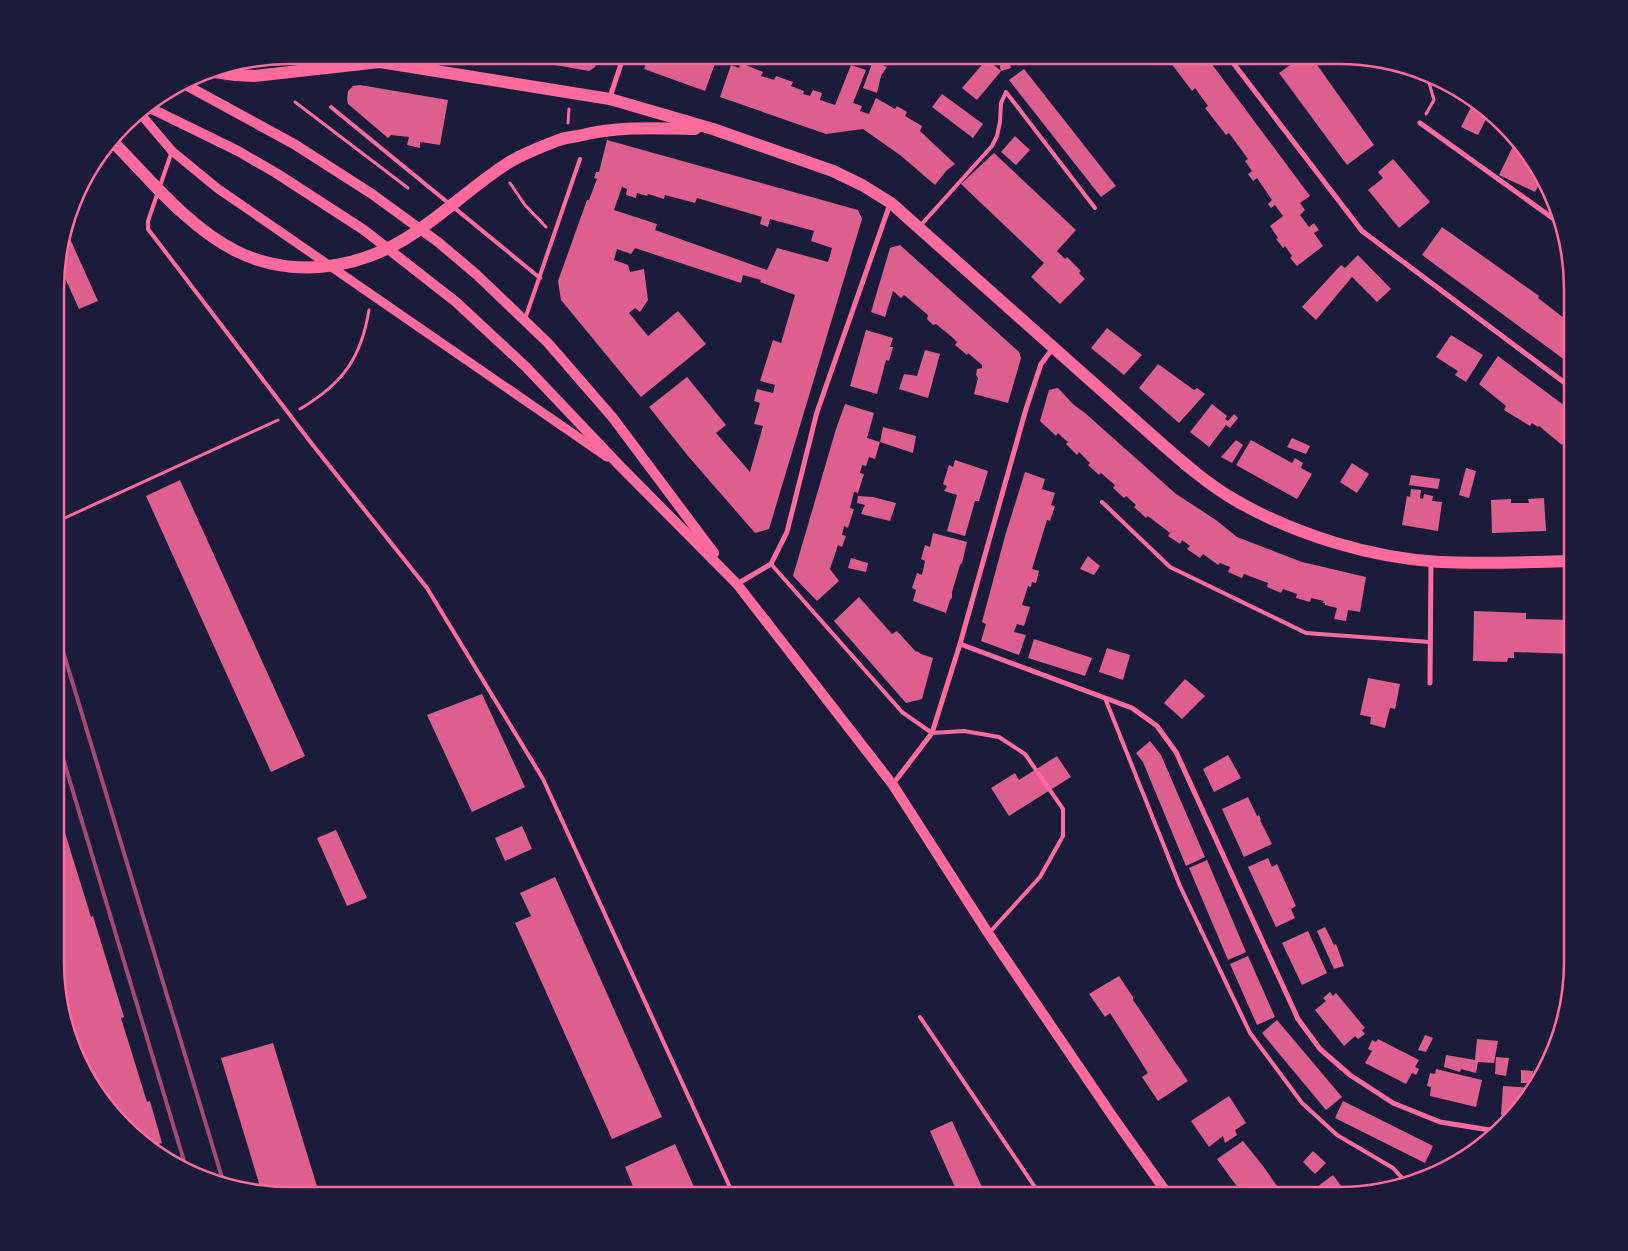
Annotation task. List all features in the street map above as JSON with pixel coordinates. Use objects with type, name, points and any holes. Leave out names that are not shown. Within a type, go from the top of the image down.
[{"type":"main road","points":[[223,73],[254,76],[362,64]]},
{"type":"main road","points":[[392,64],[610,99],[713,129],[833,171],[862,186],[891,203],[1203,479],[1235,500],[1274,520],[1325,540],[1381,554],[1431,561],[1497,564],[1564,561]]},
{"type":"main road","points":[[189,87],[294,144],[372,194],[438,242],[525,319],[548,343],[613,418],[737,584],[892,785],[988,933],[1163,1187]]},
{"type":"main road","points":[[153,109],[229,147],[276,173],[364,230],[456,302],[526,367],[619,465],[737,584]]},
{"type":"main road","points":[[116,144],[176,205],[216,239],[256,260],[296,268],[316,268],[349,263],[380,253],[406,238],[510,162],[558,140],[634,127],[713,129]]},
{"type":"street","points":[[610,99],[621,64]]},
{"type":"street","points":[[1234,64],[1362,231],[1564,382]]},
{"type":"street","points":[[143,117],[172,151],[217,188],[619,465]]},
{"type":"street","points":[[1420,123],[1553,218]]},
{"type":"street","points":[[737,584],[771,564],[787,532],[817,412],[891,203]]},
{"type":"street","points":[[892,785],[932,733],[960,644],[1026,409],[1041,364],[1054,347]]},
{"type":"street","points":[[1430,683],[1431,561]]},
{"type":"street","points":[[960,644],[1132,708],[1157,726],[1176,752],[1298,1019],[1320,1049],[1350,1075],[1393,1103],[1440,1122],[1489,1130]]},
{"type":"lane","points":[[919,228],[992,146],[1000,122],[1001,103],[1006,92],[1095,208]]},
{"type":"lane","points":[[331,107],[540,278]]},
{"type":"lane","points":[[172,151],[148,221],[148,229],[306,436],[427,588],[543,779],[730,1187]]},
{"type":"lane","points":[[525,319],[580,159]]},
{"type":"lane","points":[[1102,502],[1170,567],[1306,633],[1430,642]]},
{"type":"lane","points":[[771,564],[902,712],[932,733],[964,731],[999,737],[1026,754],[1063,809],[1063,836],[1040,877],[988,933]]},
{"type":"lane","points":[[1105,698],[1180,886],[1250,1033],[1302,1103],[1337,1135],[1393,1168],[1403,1178]]},
{"type":"lane","points":[[920,1017],[1035,1187]]},
{"type":"path","points":[[1420,123],[1434,100],[1429,82]]},
{"type":"path","points":[[295,102],[412,191]]},
{"type":"path","points":[[503,188],[515,179]]},
{"type":"path","points":[[510,183],[525,205],[554,236]]},
{"type":"path","points":[[293,412],[321,396],[348,370],[358,352],[370,307]]},
{"type":"path","points":[[64,518],[280,419]]},
{"type":"building","points":[[550,64],[596,64],[589,71]]},
{"type":"building","points":[[646,64],[715,64],[705,91],[644,69]]},
{"type":"building","points":[[741,64],[743,64],[763,72],[761,76],[774,80],[776,76],[793,82],[791,86],[804,91],[803,94],[810,96],[813,90],[822,93],[820,100],[835,105],[851,65],[866,70],[853,103],[862,106],[860,111],[869,114],[876,98],[895,109],[897,106],[907,112],[905,116],[922,126],[920,131],[955,164],[947,170],[935,185],[900,155],[863,129],[826,134],[720,97],[731,65],[739,68]]},
{"type":"building","points":[[872,64],[880,64],[887,67],[881,76],[877,93],[863,88]]},
{"type":"building","points":[[983,64],[993,64],[1001,71],[977,100],[962,88]]},
{"type":"building","points":[[999,64],[1010,64],[1011,68],[1001,71]]},
{"type":"building","points":[[1172,64],[1212,64],[1310,196],[1300,203],[1305,210],[1300,215],[1309,227],[1314,223],[1319,230],[1314,233],[1323,246],[1297,266],[1290,258],[1292,256],[1285,246],[1283,248],[1276,239],[1278,238],[1270,226],[1283,216],[1275,205],[1271,208],[1268,204],[1272,200],[1257,178],[1253,181],[1248,174],[1252,171],[1245,161],[1248,159],[1229,133],[1226,135],[1205,108],[1208,106],[1195,88],[1192,91]]},
{"type":"building","points":[[1292,64],[1316,64],[1374,145],[1347,165],[1279,73]]},
{"type":"building","points":[[1024,69],[1116,186],[1101,197],[1009,80]]},
{"type":"building","points":[[360,85],[448,100],[440,145],[420,142],[420,148],[407,145],[409,137],[391,135],[388,138],[348,104],[348,91],[353,86]]},
{"type":"building","points":[[942,94],[983,124],[973,138],[932,107]]},
{"type":"building","points":[[1471,107],[1486,119],[1478,135],[1461,127]]},
{"type":"building","points":[[1015,136],[1030,150],[1016,165],[1001,152]]},
{"type":"building","points":[[607,140],[858,210],[862,219],[769,529],[755,533],[688,456],[649,407],[687,377],[726,425],[716,433],[750,472],[763,426],[754,424],[760,403],[754,401],[757,389],[773,393],[775,385],[760,381],[773,340],[781,343],[795,295],[760,282],[761,280],[743,275],[741,283],[635,248],[631,254],[617,249],[614,260],[628,265],[630,272],[644,269],[648,300],[640,312],[635,308],[629,313],[648,336],[678,311],[706,344],[641,397],[561,300],[558,281],[587,200],[589,200],[597,179],[594,178],[596,172],[599,172]],"holes":[[[622,187],[627,189],[626,195],[636,198],[637,193],[664,199],[665,195],[695,203],[697,198],[762,217],[760,224],[768,227],[770,219],[814,231],[811,241],[832,248],[828,262],[777,248],[767,270],[655,230],[657,224],[614,210]]]},
{"type":"building","points":[[1513,146],[1539,185],[1535,192],[1499,175]]},
{"type":"building","points":[[994,153],[1076,230],[1057,251],[1065,259],[1067,257],[1081,271],[1079,273],[1085,279],[1060,304],[1031,277],[1044,263],[961,184]]},
{"type":"building","points":[[1393,159],[1430,202],[1399,228],[1368,190],[1383,178],[1378,172]]},
{"type":"building","points":[[1442,227],[1539,296],[1538,298],[1564,318],[1564,359],[1422,255]]},
{"type":"building","points":[[69,238],[98,301],[79,309],[64,276]]},
{"type":"building","points":[[900,245],[1019,352],[1021,358],[1008,403],[974,394],[978,378],[976,375],[977,369],[982,368],[982,365],[955,345],[957,342],[953,338],[936,324],[933,325],[927,319],[928,315],[904,295],[901,298],[893,291],[885,317],[871,312],[890,248]]},
{"type":"building","points":[[1358,255],[1391,289],[1377,302],[1352,277],[1316,320],[1302,307],[1341,265],[1345,268]]},
{"type":"building","points":[[1107,328],[1142,355],[1124,375],[1091,348]]},
{"type":"building","points":[[866,330],[893,338],[890,347],[893,347],[889,361],[886,360],[877,394],[850,386]]},
{"type":"building","points":[[1451,335],[1483,355],[1466,382],[1455,375],[1458,371],[1436,357]]},
{"type":"building","points":[[925,350],[940,354],[928,398],[899,389],[904,374],[917,376]]},
{"type":"building","points":[[1498,356],[1564,405],[1564,442],[1562,445],[1539,426],[1532,423],[1530,426],[1504,410],[1506,406],[1479,384]]},
{"type":"building","points":[[1158,364],[1194,390],[1197,388],[1205,394],[1179,423],[1139,388]]},
{"type":"building","points":[[1058,388],[1074,405],[1176,494],[1216,520],[1237,537],[1302,562],[1366,577],[1360,612],[1348,610],[1346,621],[1334,619],[1337,608],[1325,605],[1324,601],[1311,598],[1310,602],[1296,598],[1297,594],[1283,589],[1281,593],[1267,587],[1268,583],[1244,574],[1242,578],[1228,572],[1230,567],[1220,563],[1218,565],[1203,554],[1200,558],[1187,549],[1190,546],[1182,540],[1180,544],[1168,536],[1170,533],[1148,516],[1146,518],[1134,507],[1136,505],[1126,496],[1124,498],[1113,488],[1115,485],[1088,465],[1090,463],[1079,452],[1077,455],[1066,444],[1068,442],[1058,433],[1056,436],[1040,421],[1049,390]]},
{"type":"building","points":[[845,404],[874,413],[867,438],[880,442],[875,459],[869,457],[866,466],[862,465],[860,473],[864,474],[858,493],[854,492],[850,508],[854,509],[848,528],[844,526],[842,535],[846,536],[842,547],[838,545],[830,569],[839,581],[817,601],[793,576]]},
{"type":"building","points":[[1212,404],[1227,416],[1225,419],[1228,421],[1234,414],[1238,418],[1230,428],[1226,425],[1209,447],[1190,432]]},
{"type":"building","points":[[883,427],[916,436],[913,453],[880,442]]},
{"type":"building","points":[[1292,438],[1310,446],[1306,454],[1287,447]]},
{"type":"building","points":[[1236,440],[1243,445],[1232,463],[1221,457]]},
{"type":"building","points":[[1251,440],[1292,463],[1295,458],[1303,463],[1301,468],[1312,474],[1297,499],[1236,465]]},
{"type":"building","points":[[955,460],[988,471],[979,501],[975,501],[965,536],[947,531],[957,495],[944,491],[947,486],[943,484],[949,465],[953,467]]},
{"type":"building","points":[[1352,463],[1369,474],[1357,493],[1340,482]]},
{"type":"building","points":[[1466,468],[1476,471],[1469,498],[1459,495]]},
{"type":"building","points":[[1025,472],[1045,479],[1042,489],[1055,493],[1051,505],[1055,506],[1050,521],[1047,520],[1032,569],[1039,571],[1036,583],[1032,582],[1031,587],[1028,586],[1022,605],[1030,607],[1024,626],[1017,624],[1014,632],[1026,635],[1019,655],[981,641],[986,624],[982,622],[1005,536]]},
{"type":"building","points":[[1411,475],[1440,479],[1438,489],[1409,485]]},
{"type":"building","points":[[180,480],[305,756],[271,772],[146,496]]},
{"type":"building","points":[[1411,489],[1421,490],[1420,498],[1423,499],[1424,494],[1433,496],[1432,501],[1442,502],[1438,531],[1402,525],[1407,496],[1410,497]]},
{"type":"building","points":[[858,496],[873,497],[896,503],[890,521],[861,514],[865,505],[857,503]]},
{"type":"building","points":[[1544,498],[1546,531],[1492,533],[1491,500],[1511,499],[1511,503],[1529,503],[1528,499]]},
{"type":"building","points":[[933,533],[967,542],[946,613],[913,601],[916,590],[912,588],[917,573],[922,575],[925,561],[921,559],[925,545],[930,547]]},
{"type":"building","points":[[1088,556],[1100,566],[1094,575],[1080,569]]},
{"type":"building","points":[[851,558],[868,563],[866,572],[848,568]]},
{"type":"building","points":[[859,597],[892,634],[897,631],[916,652],[933,658],[922,699],[906,703],[834,621]]},
{"type":"building","points":[[1474,611],[1526,613],[1526,619],[1564,620],[1564,654],[1514,652],[1514,658],[1508,658],[1507,662],[1473,661]]},
{"type":"building","points":[[1034,639],[1092,658],[1085,676],[1028,658]]},
{"type":"building","points":[[1107,648],[1130,655],[1123,680],[1099,672]]},
{"type":"building","points":[[1368,678],[1400,684],[1395,709],[1390,708],[1385,728],[1370,724],[1371,717],[1360,715]]},
{"type":"building","points":[[1185,679],[1205,696],[1182,719],[1164,703]]},
{"type":"building","points":[[482,694],[525,787],[472,812],[427,715]]},
{"type":"building","points":[[1150,741],[1161,755],[1205,857],[1186,866],[1143,762],[1136,753]]},
{"type":"building","points":[[1228,755],[1241,778],[1214,792],[1203,769]]},
{"type":"building","points":[[1057,756],[1071,777],[1009,816],[991,788],[1015,773],[1019,780]]},
{"type":"building","points":[[1248,797],[1257,816],[1259,815],[1272,844],[1244,857],[1222,809]]},
{"type":"building","points":[[522,826],[532,849],[505,861],[495,838]]},
{"type":"building","points":[[64,830],[124,1017],[121,1018],[147,1102],[150,1101],[162,1143],[157,1144],[140,1131],[110,1099],[87,1062],[71,1021],[64,977]]},
{"type":"building","points":[[336,830],[367,898],[347,906],[317,838]]},
{"type":"building","points":[[1268,858],[1272,867],[1277,864],[1296,906],[1291,909],[1295,918],[1276,927],[1248,867]]},
{"type":"building","points":[[1207,860],[1246,952],[1228,960],[1189,868]]},
{"type":"building","points":[[555,877],[662,1117],[612,1139],[515,923],[531,916],[520,893]]},
{"type":"building","points":[[1325,927],[1334,945],[1336,944],[1344,966],[1334,969],[1317,931]]},
{"type":"building","points":[[1308,931],[1327,973],[1302,985],[1282,943]]},
{"type":"building","points":[[1248,956],[1275,1017],[1257,1025],[1230,964]]},
{"type":"building","points":[[1119,976],[1188,1081],[1158,1101],[1142,1077],[1148,1073],[1110,1013],[1105,1017],[1089,994]]},
{"type":"building","points":[[1330,992],[1333,996],[1336,993],[1365,1028],[1362,1030],[1365,1034],[1358,1039],[1355,1036],[1344,1046],[1315,1010],[1326,1001],[1323,998]]},
{"type":"building","points":[[1277,1020],[1342,1097],[1326,1110],[1262,1033]]},
{"type":"building","points":[[1425,1035],[1433,1038],[1426,1052],[1418,1050]]},
{"type":"building","points":[[1378,1039],[1419,1060],[1415,1067],[1419,1069],[1416,1075],[1412,1073],[1406,1084],[1365,1063],[1372,1051],[1368,1049],[1372,1040],[1376,1042]]},
{"type":"building","points":[[1477,1039],[1498,1041],[1494,1063],[1478,1062],[1476,1073],[1461,1069],[1460,1072],[1444,1067],[1446,1055],[1475,1060]]},
{"type":"building","points":[[273,1043],[317,1187],[260,1185],[221,1058]]},
{"type":"building","points":[[1496,1057],[1509,1058],[1506,1076],[1495,1074]]},
{"type":"building","points":[[1436,1069],[1482,1080],[1476,1107],[1430,1096],[1431,1087],[1427,1086],[1430,1073],[1435,1074]]},
{"type":"building","points":[[1521,1070],[1533,1071],[1532,1077],[1529,1083],[1521,1083]]},
{"type":"building","points":[[1503,1086],[1526,1088],[1508,1111],[1501,1115]]},
{"type":"building","points":[[1229,1096],[1246,1123],[1235,1130],[1237,1135],[1225,1143],[1223,1136],[1209,1147],[1191,1121]]},
{"type":"building","points":[[1343,1101],[1433,1146],[1425,1163],[1335,1118]]},
{"type":"building","points":[[952,1121],[982,1187],[955,1187],[930,1131]]},
{"type":"building","points":[[1243,1141],[1278,1187],[1237,1187],[1217,1159]]},
{"type":"building","points":[[675,1144],[694,1187],[633,1187],[625,1167]]},
{"type":"building","points":[[1313,1151],[1326,1163],[1315,1174],[1303,1162]]},
{"type":"building","points":[[1333,1175],[1342,1187],[1340,1187],[1317,1187]]},
{"type":"railway","points":[[64,654],[222,1177]]},
{"type":"railway","points":[[64,762],[184,1161]]}]
